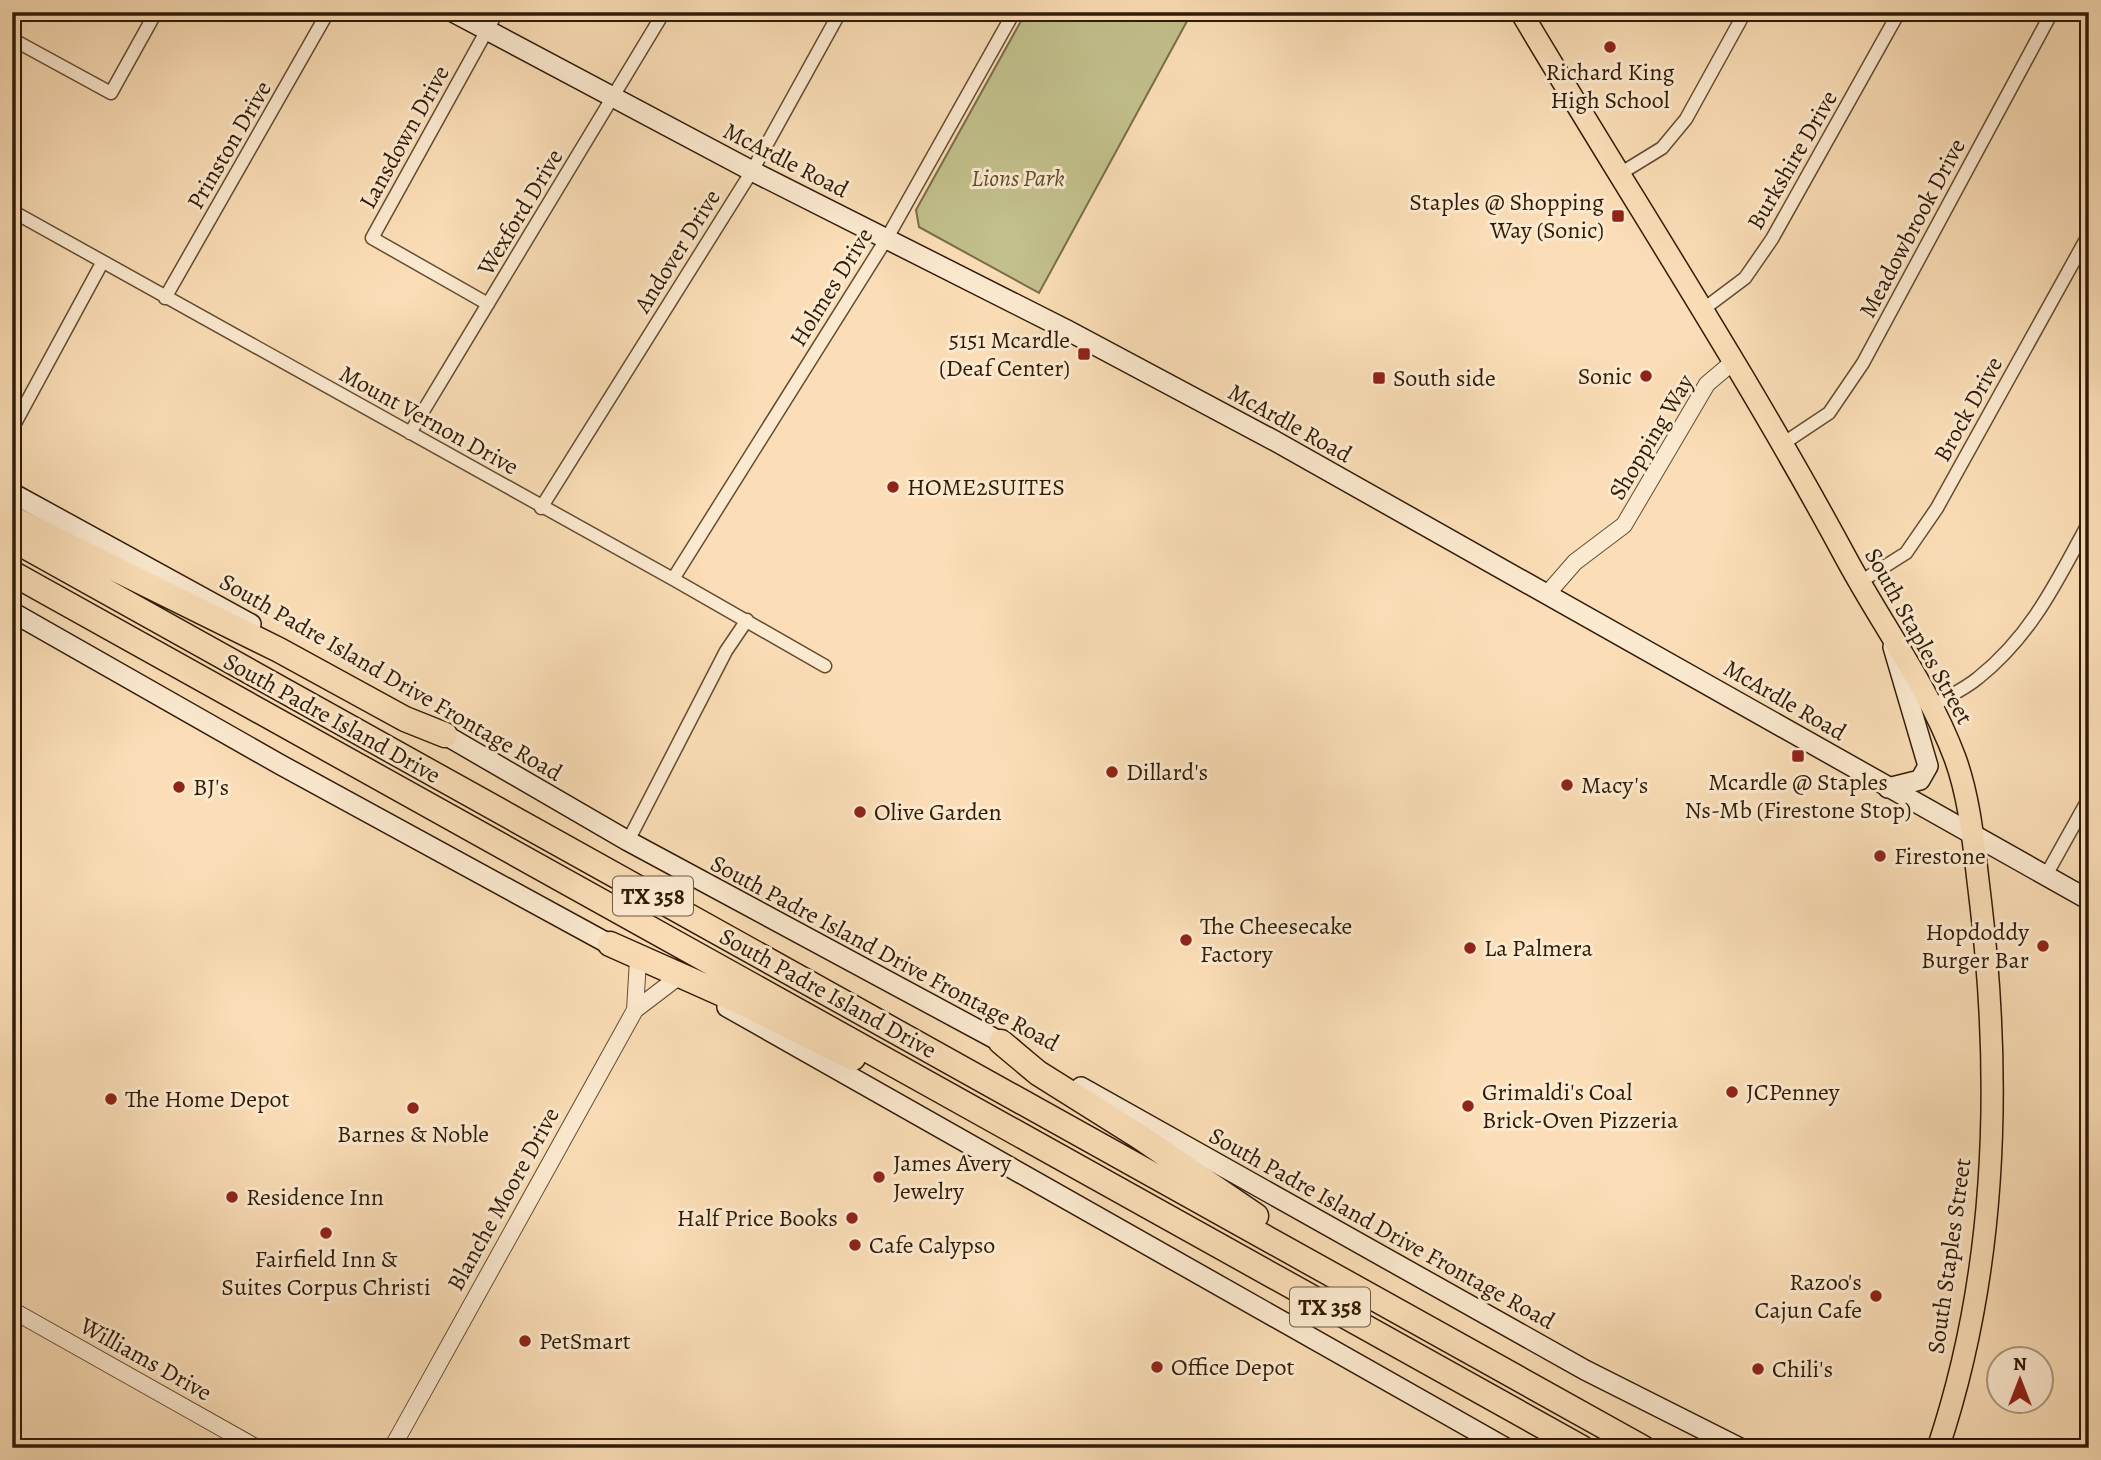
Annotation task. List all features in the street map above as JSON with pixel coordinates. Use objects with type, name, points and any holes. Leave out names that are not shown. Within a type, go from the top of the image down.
[{"type":"highway","points":[[12,517],[279,650],[405,719],[445,735]]},
{"type":"highway","name":"South Padre Island Drive","points":[[12,539],[1643,1448]]},
{"type":"highway","name":"South Padre Island Drive","points":[[12,573],[1011,1127],[1582,1448]]},
{"type":"highway","points":[[610,944],[747,1004],[947,1105],[1011,1127]]},
{"type":"highway","points":[[1001,1042],[1038,1073],[1140,1137],[1267,1223],[1294,1253]]},
{"type":"main road","name":"McArdle Road","points":[[453,12],[752,171],[887,238],[1234,419],[1548,593],[2089,900]]},
{"type":"main road","name":"South Staples Street","points":[[1521,12],[1784,443],[1932,706],[1963,784],[1972,835],[1990,986],[1990,1165],[1979,1269],[1969,1328],[1957,1384],[1938,1448]]},
{"type":"main road","name":"South Padre Island Drive Frontage Road","points":[[12,493],[339,673],[628,841],[1001,1042],[1585,1370],[1740,1448]]},
{"type":"main road","points":[[12,612],[281,765],[638,960],[677,978],[1506,1448]]},
{"type":"main road","points":[[1887,628],[1928,766],[1925,775],[1913,784],[1888,788]]},
{"type":"street","points":[[12,39],[111,93],[156,12]]},
{"type":"street","name":"Prinston Drive","points":[[165,298],[328,12]]},
{"type":"street","name":"Lansdown Drive","points":[[488,304],[372,238],[497,12]]},
{"type":"street","name":"Wexford Drive","points":[[410,433],[664,12]]},
{"type":"street","name":"Andover Drive","points":[[541,508],[752,171],[840,12]]},
{"type":"street","name":"Holmes Drive","points":[[673,579],[887,238],[1013,12]]},
{"type":"street","points":[[1618,174],[1662,148],[1686,119],[1745,12]]},
{"type":"street","name":"Burkshire Drive","points":[[1701,311],[1745,278],[1772,239],[1899,12]]},
{"type":"street","name":"Meadowbrook Drive","points":[[1784,443],[1829,413],[1863,363],[2052,12]]},
{"type":"street","name":"Mount Vernon Drive","points":[[12,211],[825,666]]},
{"type":"street","name":"Brock Drive","points":[[1860,582],[1906,553],[1937,508],[2089,234]]},
{"type":"street","points":[[12,429],[102,263]]},
{"type":"street","name":"Shopping Way","points":[[1548,593],[1575,562],[1624,525],[1707,384],[1733,362]]},
{"type":"street","points":[[1932,706],[1976,680],[2007,654],[2036,618],[2089,522]]},
{"type":"street","points":[[628,841],[726,651],[747,620]]},
{"type":"street","points":[[2045,877],[2089,798]]},
{"type":"street","name":"Blanche Moore Drive","points":[[635,1010],[638,960]]},
{"type":"street","name":"Blanche Moore Drive","points":[[392,1448],[635,1010],[677,978]]},
{"type":"street","name":"Williams Drive","points":[[12,1310],[257,1448]]},
{"type":"green space","name":"Lions Park","points":[[1026,12],[1192,12],[1039,293],[919,227],[916,210]]},
{"type":"place","name":"Richard King High School","points":[[1610,47]]},
{"type":"place","name":"Staples @ Shopping Way (Sonic)","points":[[1618,216]]},
{"type":"place","name":"5151 Mcardle (Deaf Center)","points":[[1084,354]]},
{"type":"place","name":"Sonic","points":[[1646,376]]},
{"type":"place","name":"South side","points":[[1379,378]]},
{"type":"place","name":"HOME2SUITES","points":[[893,487]]},
{"type":"place","name":"Mcardle @ Staples Ns-Mb (Firestone Stop)","points":[[1798,756]]},
{"type":"place","name":"Dillard's","points":[[1112,772]]},
{"type":"place","name":"Macy's","points":[[1567,785]]},
{"type":"place","name":"BJ's","points":[[179,787]]},
{"type":"place","name":"Olive Garden","points":[[860,812]]},
{"type":"place","name":"Firestone","points":[[1880,856]]},
{"type":"place","name":"The Cheesecake Factory","points":[[1186,940]]},
{"type":"place","name":"Hopdoddy Burger Bar","points":[[2043,946]]},
{"type":"place","name":"La Palmera","points":[[1470,948]]},
{"type":"place","name":"JCPenney","points":[[1732,1092]]},
{"type":"place","name":"The Home Depot","points":[[111,1099]]},
{"type":"place","name":"Grimaldi's Coal Brick-Oven Pizzeria","points":[[1468,1106]]},
{"type":"place","name":"Barnes & Noble","points":[[413,1108]]},
{"type":"place","name":"James Avery Jewelry","points":[[879,1177]]},
{"type":"place","name":"Residence Inn","points":[[232,1197]]},
{"type":"place","name":"Half Price Books","points":[[852,1218]]},
{"type":"place","name":"Fairfield Inn & Suites Corpus Christi","points":[[326,1233]]},
{"type":"place","name":"Cafe Calypso","points":[[855,1245]]},
{"type":"place","name":"Razoo's Cajun Cafe","points":[[1876,1296]]},
{"type":"place","name":"PetSmart","points":[[525,1341]]},
{"type":"place","name":"Office Depot","points":[[1157,1367]]},
{"type":"place","name":"Chili's","points":[[1758,1369]]}]
